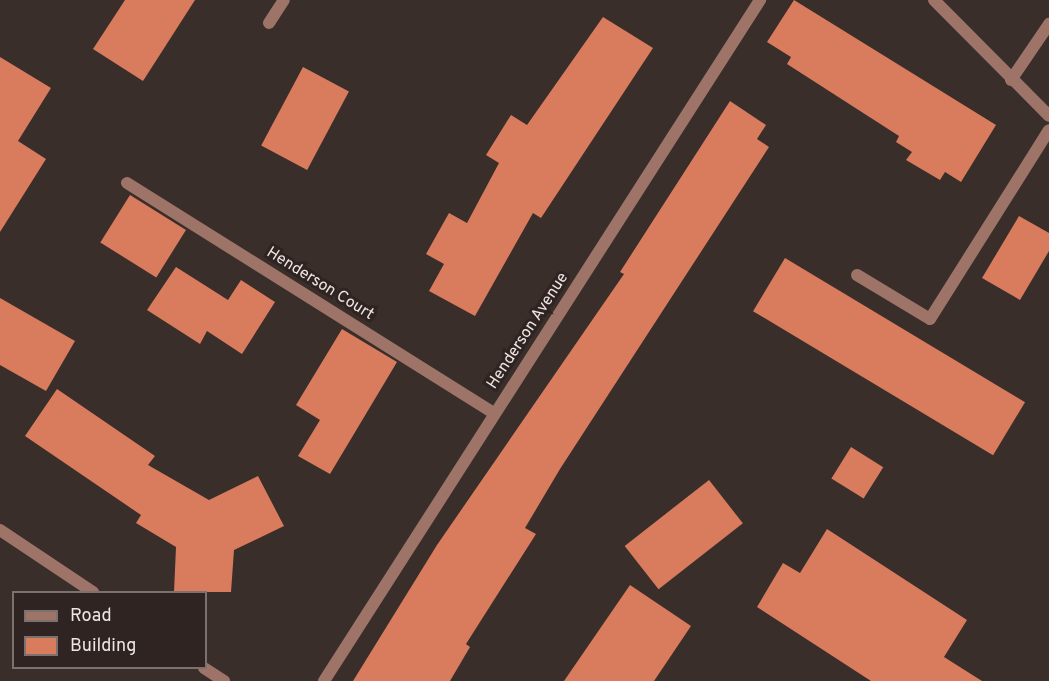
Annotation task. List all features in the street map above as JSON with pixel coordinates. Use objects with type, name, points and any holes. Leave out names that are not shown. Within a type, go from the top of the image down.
[{"type":"street","points":[[269,23],[284,0]]},
{"type":"street","name":"Henderson Avenue","points":[[324,681],[760,0]]},
{"type":"street","points":[[934,0],[1049,116]]},
{"type":"street","points":[[1011,80],[1049,24]]},
{"type":"street","points":[[857,275],[930,319],[1049,130]]},
{"type":"street","name":"Henderson Court","points":[[127,183],[495,414]]},
{"type":"street","points":[[0,530],[92,591]]},
{"type":"street","points":[[206,669],[224,681]]},
{"type":"building","points":[[125,0],[195,0],[143,81],[93,49]]},
{"type":"building","points":[[794,0],[996,125],[961,182],[945,172],[940,180],[906,160],[912,152],[896,142],[899,136],[787,64],[791,57],[767,42]]},
{"type":"building","points":[[603,17],[653,48],[541,218],[533,213],[475,316],[429,291],[444,264],[426,254],[449,213],[467,223],[499,163],[486,155],[511,115],[527,125]]},
{"type":"building","points":[[0,57],[51,88],[18,141],[46,159],[0,232]]},
{"type":"building","points":[[303,67],[349,91],[307,170],[261,146]]},
{"type":"building","points":[[730,101],[766,125],[757,139],[769,147],[560,469],[525,528],[536,534],[466,644],[470,647],[450,681],[353,681],[437,545],[624,274],[620,272]]},
{"type":"building","points":[[130,195],[186,230],[156,277],[100,242]]},
{"type":"building","points":[[1019,216],[1049,233],[1049,251],[1020,300],[982,278]]},
{"type":"building","points":[[785,258],[1025,402],[993,455],[753,311]]},
{"type":"building","points":[[176,267],[228,300],[241,280],[275,302],[242,354],[207,331],[200,344],[147,310]]},
{"type":"building","points":[[0,298],[75,341],[46,391],[0,365]]},
{"type":"building","points":[[342,329],[397,362],[330,474],[298,456],[320,420],[296,405]]},
{"type":"building","points":[[57,389],[155,456],[148,465],[209,500],[258,476],[284,526],[234,550],[231,592],[174,591],[176,547],[136,523],[141,515],[25,436]]},
{"type":"building","points":[[851,447],[883,467],[864,499],[831,478]]},
{"type":"building","points":[[709,480],[743,523],[659,589],[625,546]]},
{"type":"building","points":[[827,529],[967,620],[944,657],[982,681],[871,681],[757,607],[783,563],[800,573]]},
{"type":"building","points":[[630,585],[691,626],[654,681],[564,681]]}]
